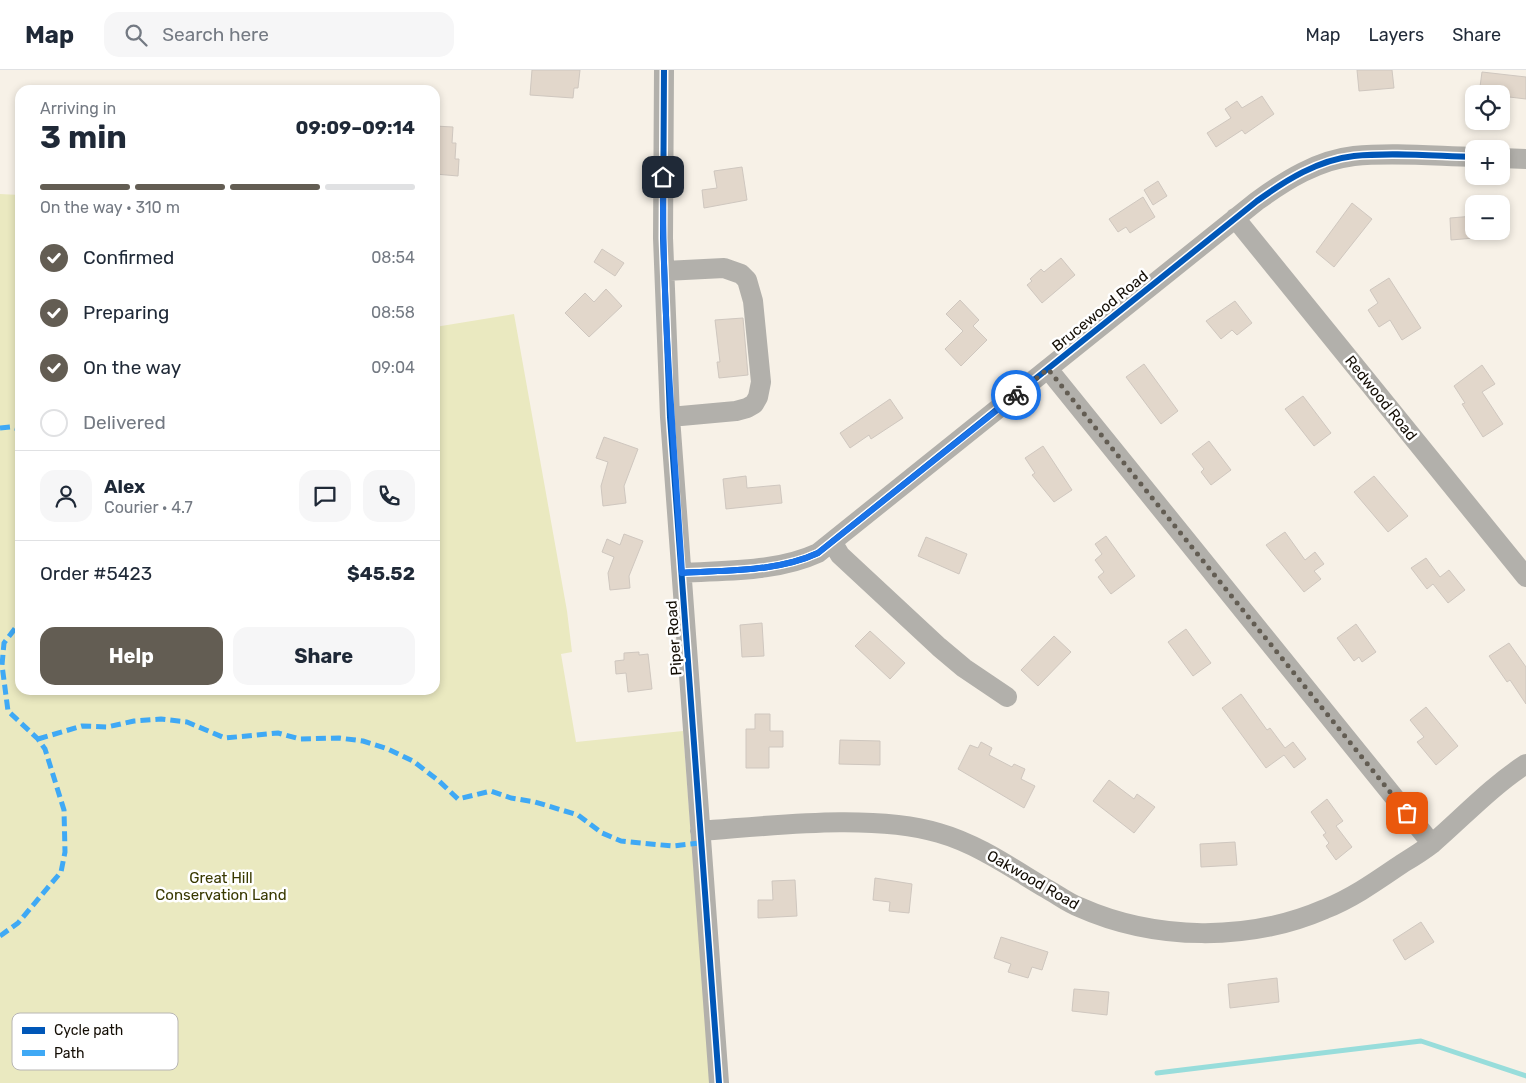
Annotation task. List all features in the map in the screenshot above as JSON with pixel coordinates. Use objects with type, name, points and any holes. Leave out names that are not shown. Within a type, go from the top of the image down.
[{"type":"street","name":"Piper Road","points":[[664,70],[664,270],[670,417],[720,1083]]},
{"type":"street","name":"Brucewood Road","points":[[682,573],[772,566],[789,563],[818,553],[1235,218],[1290,179],[1334,161],[1353,156],[1465,157]]},
{"type":"street","points":[[1510,158],[1526,159]]},
{"type":"street","name":"Redwood Road","points":[[1235,218],[1519,556],[1526,577]]},
{"type":"street","points":[[664,270],[724,268],[741,274],[747,280],[753,301],[761,382],[758,397],[754,404],[747,408],[736,411],[670,417]]},
{"type":"street","points":[[1048,369],[1432,844]]},
{"type":"street","points":[[832,542],[840,555],[939,647],[964,668],[1007,697]]},
{"type":"street","name":"Oakwood Road","points":[[700,831],[788,825],[862,824],[899,826],[939,833],[976,848],[1078,907],[1127,924],[1165,931],[1218,933],[1281,924],[1326,909],[1370,886],[1432,844],[1508,776],[1526,764]]},
{"type":"green space","name":"Great Hill Conservation Land","points":[[0,194],[15,195],[15,695],[440,695],[440,326],[514,314],[567,611],[572,652],[561,654],[576,742],[683,731],[710,1083],[0,1083]]},
{"type":"building","points":[[532,70],[580,70],[578,88],[574,88],[573,98],[530,95]]},
{"type":"building","points":[[1357,70],[1392,70],[1394,88],[1359,91]]},
{"type":"building","points":[[1482,72],[1526,77],[1526,99],[1510,97],[1510,85],[1480,85]]},
{"type":"building","points":[[1262,96],[1274,114],[1245,134],[1242,130],[1216,147],[1207,133],[1231,118],[1225,109],[1237,101],[1242,108]]},
{"type":"building","points":[[440,126],[453,127],[452,143],[456,143],[455,159],[459,159],[458,176],[440,174]]},
{"type":"building","points":[[742,167],[747,200],[704,208],[702,190],[717,188],[714,171]]},
{"type":"building","points":[[1158,181],[1167,196],[1153,205],[1144,190]]},
{"type":"building","points":[[1143,197],[1155,217],[1130,233],[1126,227],[1118,232],[1109,219]]},
{"type":"building","points":[[1352,203],[1372,219],[1334,267],[1316,252]]},
{"type":"building","points":[[1465,217],[1465,239],[1451,240],[1450,218]]},
{"type":"building","points":[[602,249],[624,263],[615,276],[594,262]]},
{"type":"building","points":[[1061,258],[1075,275],[1042,303],[1027,285],[1032,281],[1030,279],[1041,269],[1044,272]]},
{"type":"building","points":[[1389,278],[1421,328],[1402,340],[1390,320],[1379,327],[1368,310],[1378,303],[1370,290]]},
{"type":"building","points":[[606,289],[622,306],[589,337],[565,313],[585,293],[594,302]]},
{"type":"building","points":[[960,300],[979,320],[973,326],[987,340],[961,366],[945,349],[963,331],[946,314]]},
{"type":"building","points":[[1235,301],[1252,323],[1237,335],[1232,330],[1221,339],[1206,321]]},
{"type":"building","points":[[743,318],[748,375],[719,378],[717,362],[720,362],[715,320]]},
{"type":"building","points":[[1144,364],[1178,411],[1161,424],[1126,377]]},
{"type":"building","points":[[1482,365],[1495,384],[1482,392],[1503,424],[1483,437],[1462,404],[1465,403],[1454,386]]},
{"type":"building","points":[[1303,396],[1331,433],[1314,446],[1285,409]]},
{"type":"building","points":[[890,399],[903,418],[871,439],[869,435],[850,448],[840,433]]},
{"type":"building","points":[[604,437],[638,449],[624,486],[626,503],[603,506],[601,486],[608,462],[596,458]]},
{"type":"building","points":[[1209,441],[1231,470],[1211,485],[1201,472],[1204,469],[1192,454]]},
{"type":"building","points":[[1043,446],[1072,490],[1054,502],[1032,475],[1035,473],[1025,458]]},
{"type":"building","points":[[746,476],[747,488],[780,485],[782,503],[726,509],[723,479]]},
{"type":"building","points":[[1374,476],[1408,516],[1388,532],[1354,492]]},
{"type":"building","points":[[1285,532],[1305,560],[1315,552],[1324,564],[1314,571],[1321,579],[1304,592],[1266,545]]},
{"type":"building","points":[[624,534],[643,541],[629,576],[630,588],[610,590],[608,573],[614,557],[602,552],[607,539],[620,545]]},
{"type":"building","points":[[1106,536],[1135,576],[1111,594],[1098,577],[1104,572],[1095,560],[1102,554],[1095,544]]},
{"type":"building","points":[[926,537],[967,554],[959,574],[918,556]]},
{"type":"building","points":[[1426,558],[1440,577],[1449,570],[1465,590],[1448,603],[1433,584],[1427,589],[1411,568]]},
{"type":"building","points":[[762,623],[764,656],[742,657],[740,625]]},
{"type":"building","points":[[1356,624],[1376,652],[1362,662],[1359,657],[1354,661],[1337,638]]},
{"type":"building","points":[[1186,629],[1211,663],[1193,676],[1168,642]]},
{"type":"building","points":[[870,631],[905,663],[890,679],[855,646]]},
{"type":"building","points":[[1054,636],[1071,652],[1038,686],[1021,670]]},
{"type":"building","points":[[1509,643],[1526,667],[1526,704],[1510,680],[1507,682],[1489,656]]},
{"type":"building","points":[[639,652],[639,655],[648,654],[652,689],[628,692],[626,673],[616,674],[615,661],[624,660],[624,653]]},
{"type":"building","points":[[1241,694],[1267,730],[1270,728],[1285,748],[1293,742],[1306,759],[1294,768],[1284,755],[1266,768],[1222,708]]},
{"type":"building","points":[[1426,707],[1458,746],[1436,765],[1417,742],[1424,737],[1410,720]]},
{"type":"building","points":[[755,714],[770,714],[770,731],[783,731],[783,747],[769,747],[769,768],[746,768],[746,729],[755,729]]},
{"type":"building","points":[[840,740],[880,741],[880,765],[839,764]]},
{"type":"building","points":[[981,742],[992,748],[989,755],[1012,767],[1014,764],[1025,769],[1021,779],[1035,786],[1024,808],[958,769],[970,745],[978,748]]},
{"type":"building","points":[[1109,780],[1134,799],[1137,794],[1155,807],[1134,833],[1093,801]]},
{"type":"building","points":[[1327,799],[1343,821],[1336,826],[1352,847],[1336,860],[1326,846],[1329,843],[1323,835],[1326,833],[1311,812]]},
{"type":"building","points":[[1235,842],[1237,865],[1201,867],[1200,844]]},
{"type":"building","points":[[875,878],[912,884],[909,913],[889,911],[890,902],[873,900]]},
{"type":"building","points":[[795,880],[797,916],[758,918],[758,900],[773,900],[772,881]]},
{"type":"building","points":[[1421,922],[1434,942],[1405,960],[1393,940]]},
{"type":"building","points":[[1001,937],[1048,952],[1042,970],[1032,967],[1028,978],[1008,972],[1011,964],[994,958]]},
{"type":"building","points":[[1277,978],[1279,1002],[1230,1008],[1228,984]]},
{"type":"building","points":[[1074,989],[1109,992],[1107,1015],[1072,1011]]},
{"type":"waterway","points":[[1157,1073],[1421,1041],[1526,1076]]},
{"type":"marked path","points":[[0,428],[15,428]]},
{"type":"marked path","points":[[0,936],[18,923],[61,872],[65,852],[64,810],[45,749],[38,739],[8,711],[2,665],[4,643],[15,629]]},
{"type":"marked path","points":[[38,739],[82,726],[107,727],[134,721],[161,719],[187,722],[225,738],[278,733],[300,739],[339,738],[363,741],[388,749],[413,761],[458,799],[491,791],[578,815],[602,833],[621,841],[672,846],[701,843]]},
{"type":"cycle path","points":[[664,70],[663,238],[670,417],[719,1083]]},
{"type":"cycle path","points":[[682,573],[769,567],[786,564],[818,553],[1257,201],[1303,172],[1315,166],[1354,156],[1399,154],[1465,157]]},
{"type":"way so far","points":[[1016,395],[1048,369],[1407,813]]},
{"type":"route","points":[[663,177],[663,238],[670,417],[682,573],[772,566],[804,559],[818,553],[1016,395]]}]
